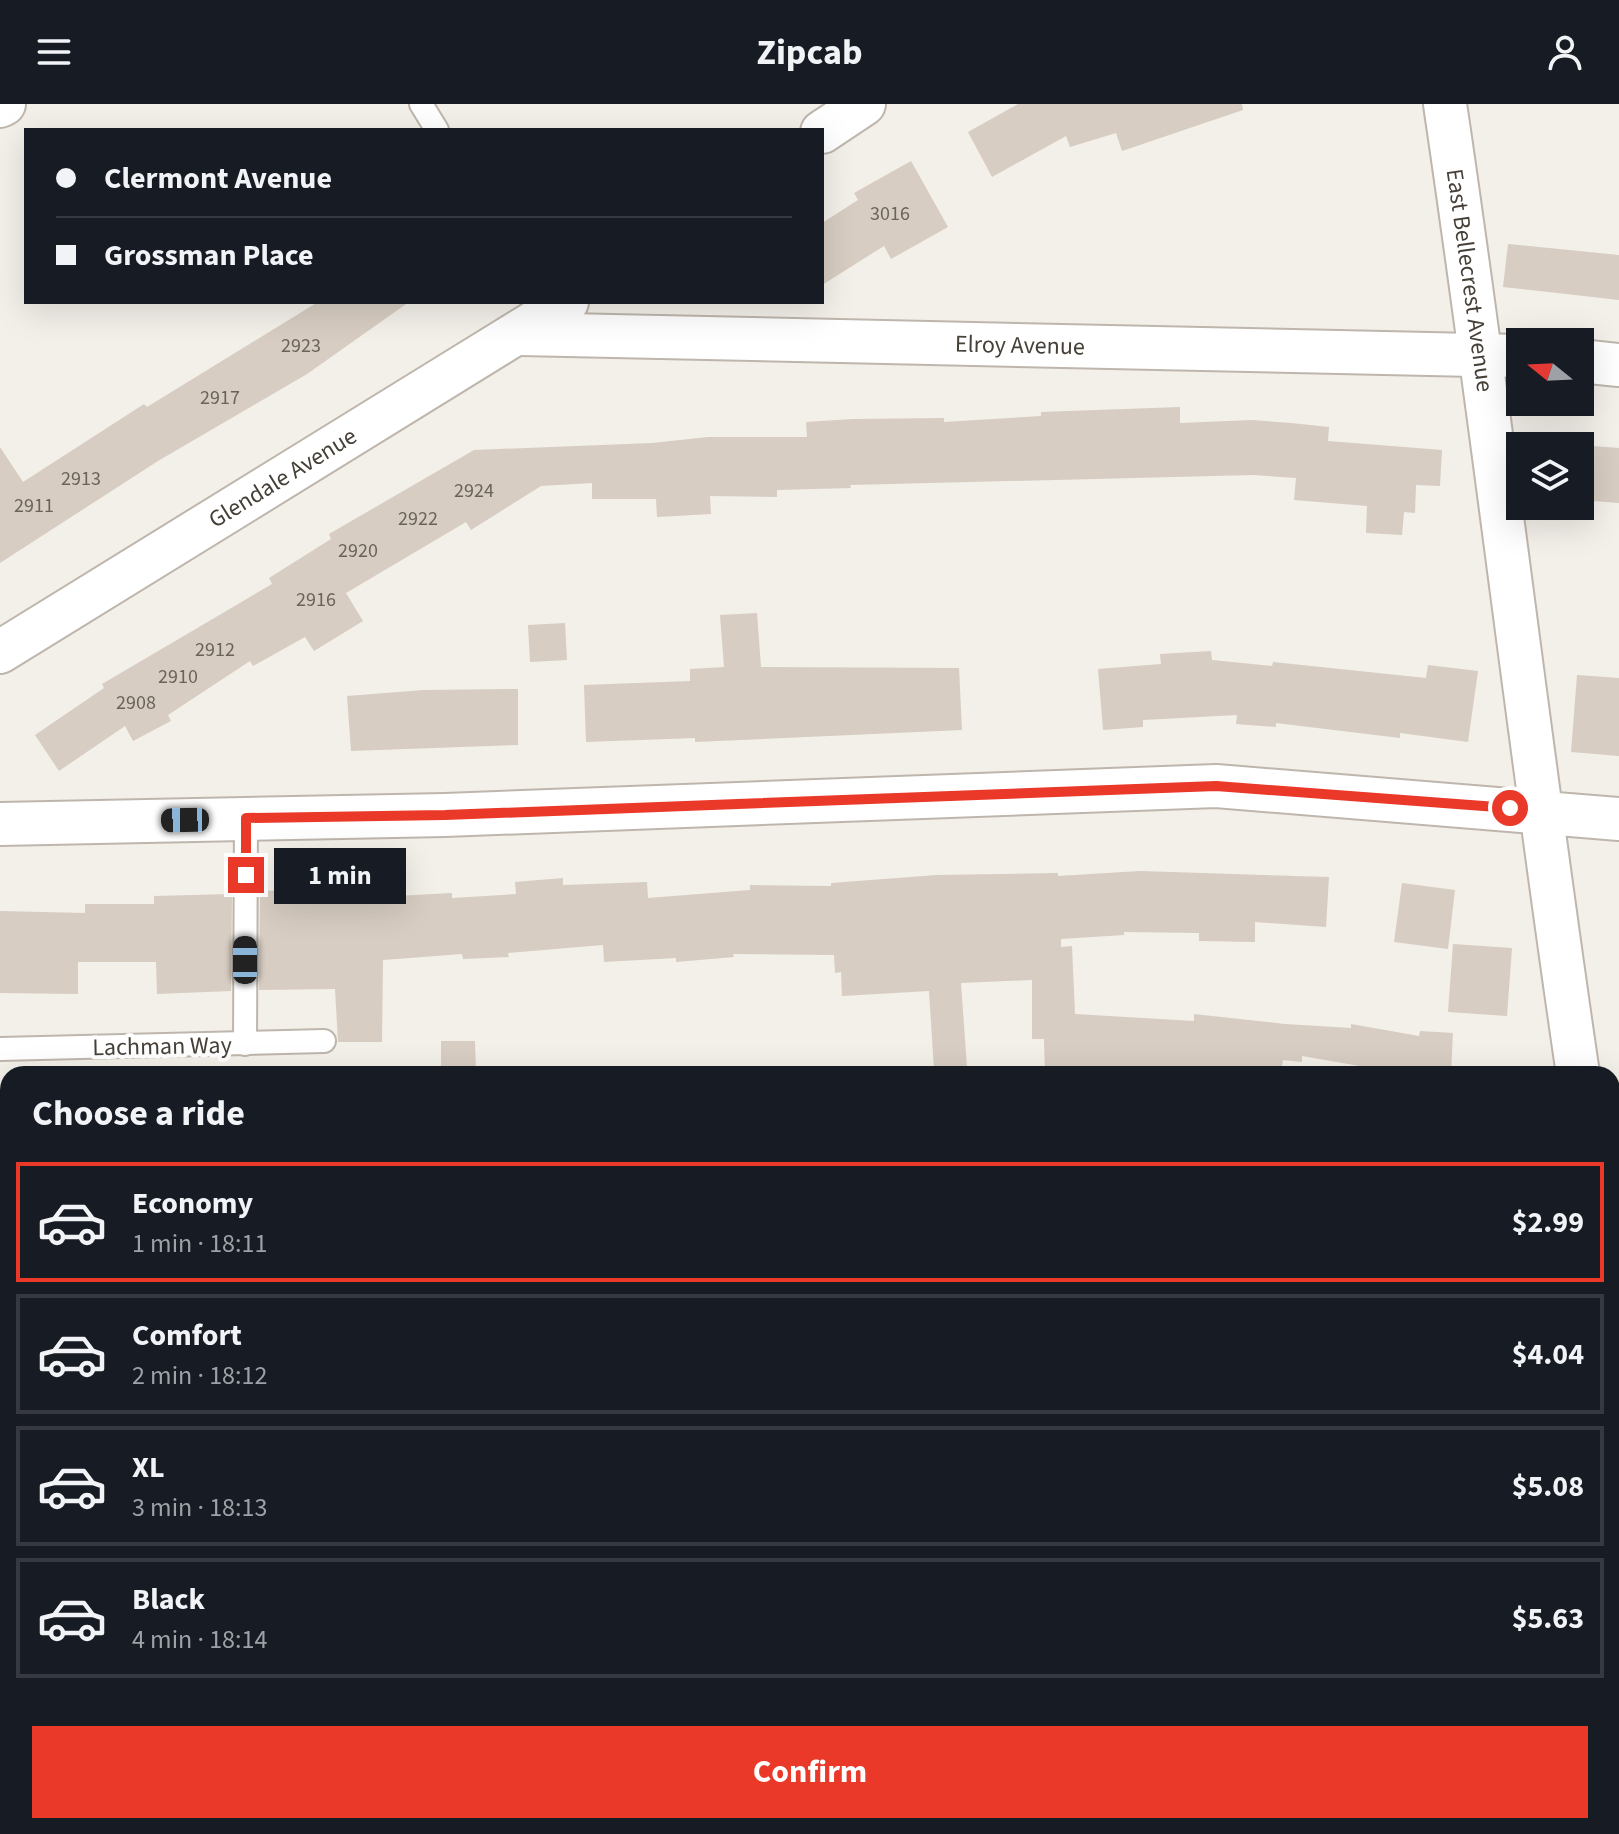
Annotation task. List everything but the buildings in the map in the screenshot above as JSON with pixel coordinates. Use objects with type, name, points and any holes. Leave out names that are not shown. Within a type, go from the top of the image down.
[{"type":"street","points":[[824,131],[864,104]]},
{"type":"street","name":"East Bellecrest Avenue","points":[[1445,104],[1501,354],[1539,810],[1577,1066]]},
{"type":"street","name":"Elroy Avenue","points":[[544,313],[1501,354]]},
{"type":"street","name":"Glendale Avenue","points":[[0,652],[544,313]]},
{"type":"street","points":[[1594,362],[1619,365]]},
{"type":"street","points":[[0,824],[445,815],[1216,786],[1539,810],[1619,819]]},
{"type":"lane","points":[[421,104],[436,128]]},
{"type":"lane","points":[[245,1044],[246,818]]},
{"type":"lane","name":"Lachman Way","points":[[0,1049],[324,1041]]},
{"type":"route","points":[[246,875],[246,818],[445,815],[1216,786],[1510,808]]}]
